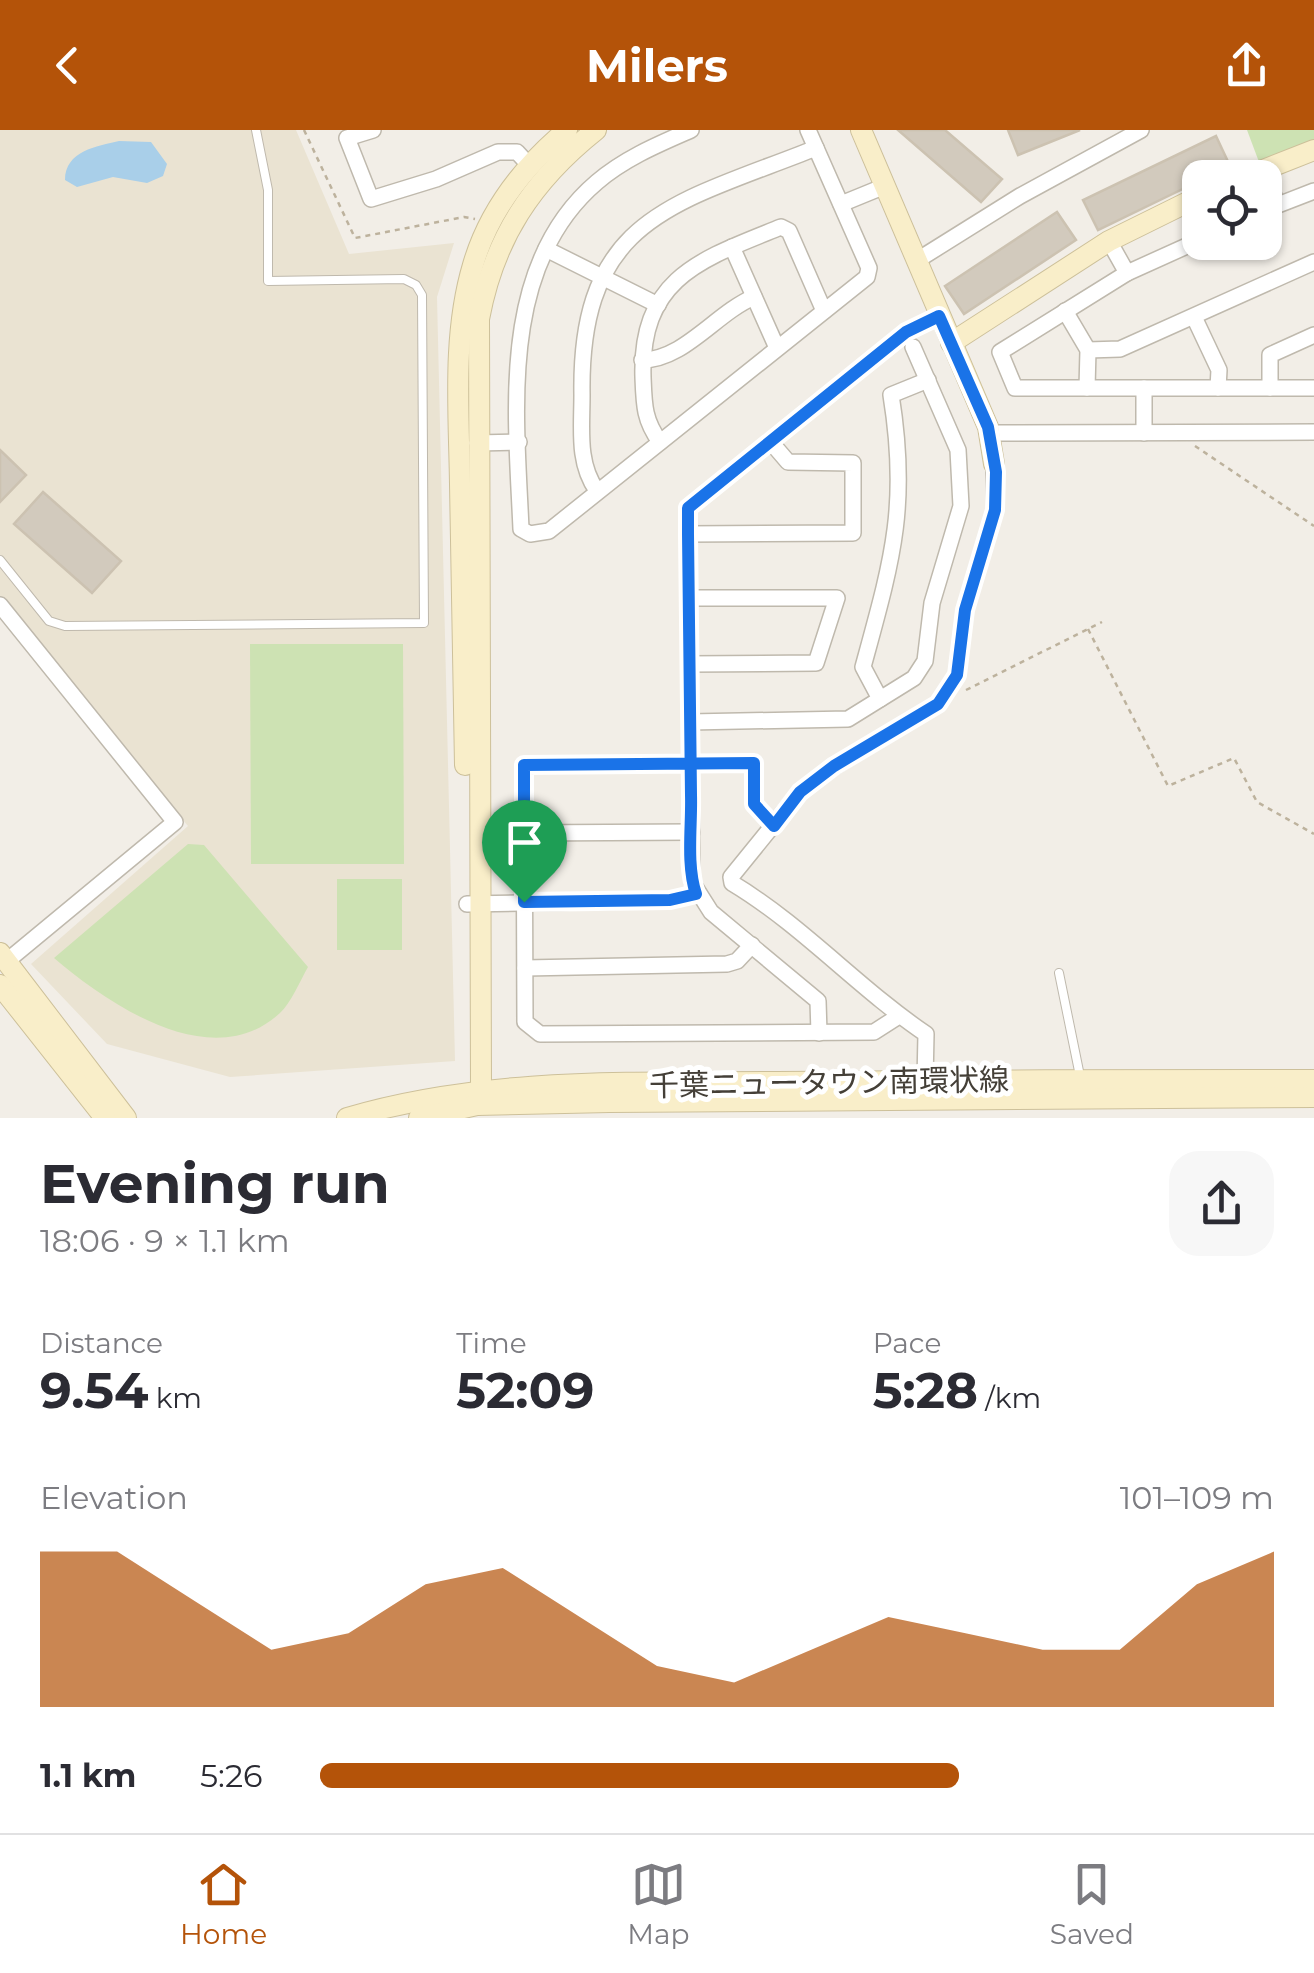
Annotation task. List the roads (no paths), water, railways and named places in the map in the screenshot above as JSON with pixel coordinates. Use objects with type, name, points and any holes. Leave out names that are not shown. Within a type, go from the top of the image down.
[{"type":"street","points":[[373,130],[347,138],[371,198],[436,179],[498,152],[517,152],[529,165]]},
{"type":"street","points":[[476,1096],[460,344],[479,248],[494,214],[529,165],[567,130]]},
{"type":"street","points":[[474,904],[479,318],[496,253],[528,194],[596,130]]},
{"type":"street","points":[[691,130],[652,147],[598,181],[577,202],[546,250],[522,320],[522,529],[530,534],[549,532],[867,277],[869,268],[808,130]]},
{"type":"street","points":[[861,130],[989,433],[995,510],[965,610],[957,675],[938,704],[834,766],[800,792],[732,871],[732,882],[774,909],[899,1016],[926,1034],[925,1080]]},
{"type":"street","points":[[916,260],[1020,196],[1141,130]]},
{"type":"street","points":[[598,491],[583,467],[581,349],[583,329],[600,276],[640,226],[675,204],[816,148]]},
{"type":"street","points":[[1282,163],[1314,150]]},
{"type":"street","points":[[842,204],[885,186]]},
{"type":"street","points":[[1282,203],[1314,192]]},
{"type":"street","points":[[951,344],[1109,241],[1182,205]]},
{"type":"street","points":[[660,442],[644,421],[642,360],[649,322],[672,282],[689,268],[781,228],[788,231],[824,312]]},
{"type":"street","points":[[1109,241],[1127,273]]},
{"type":"street","points":[[732,247],[777,348]]},
{"type":"street","points":[[1182,248],[1127,273],[1000,352],[1016,388],[1314,388]]},
{"type":"street","points":[[546,250],[658,305]]},
{"type":"street","points":[[1088,350],[1120,350],[1314,262]]},
{"type":"street","points":[[642,360],[663,360],[734,305],[754,297]]},
{"type":"street","points":[[1065,311],[1088,350],[1087,388]]},
{"type":"street","points":[[818,1033],[818,1001],[711,912],[696,894],[688,508],[906,332],[939,316]]},
{"type":"street","points":[[1194,316],[1219,370],[1218,388]]},
{"type":"street","points":[[1270,388],[1270,355],[1314,335]]},
{"type":"street","points":[[690,722],[848,719],[914,678],[925,660],[932,603],[961,506],[958,450],[913,347]]},
{"type":"street","points":[[880,699],[863,667],[900,513],[900,459],[892,395],[928,380]]},
{"type":"street","points":[[1144,388],[1144,433]]},
{"type":"street","points":[[989,433],[1314,432]]},
{"type":"street","points":[[476,443],[519,442]]},
{"type":"street","points":[[688,534],[852,533],[853,463],[788,462],[770,442]]},
{"type":"street","points":[[689,598],[837,598],[816,663],[690,664]]},
{"type":"street","points":[[0,605],[176,822],[3,957],[126,1118]]},
{"type":"street","points":[[774,826],[754,804],[754,763],[524,765],[525,1022],[540,1034],[818,1033],[874,1032],[899,1016]]},
{"type":"street","points":[[524,833],[692,832]]},
{"type":"street","points":[[474,904],[670,900],[696,894]]},
{"type":"street","points":[[525,968],[727,964],[738,961],[752,945]]},
{"type":"street","points":[[0,985],[105,1118]]},
{"type":"street","name":"千葉ニュータウン南環状線","points":[[347,1118],[476,1096],[925,1080],[1314,1080]]},
{"type":"street","name":"千葉ニュータウン南環状線","points":[[419,1118],[476,1096],[1314,1097]]},
{"type":"lane","points":[[0,560],[49,621],[64,626],[424,623],[422,295],[416,285],[404,280],[268,282],[268,190],[256,130]]},
{"type":"lane","points":[[1060,973],[1080,1080]]},
{"type":"water","points":[[119,141],[151,142],[167,164],[163,176],[147,183],[113,177],[77,187],[65,180],[66,170],[76,156]]}]
